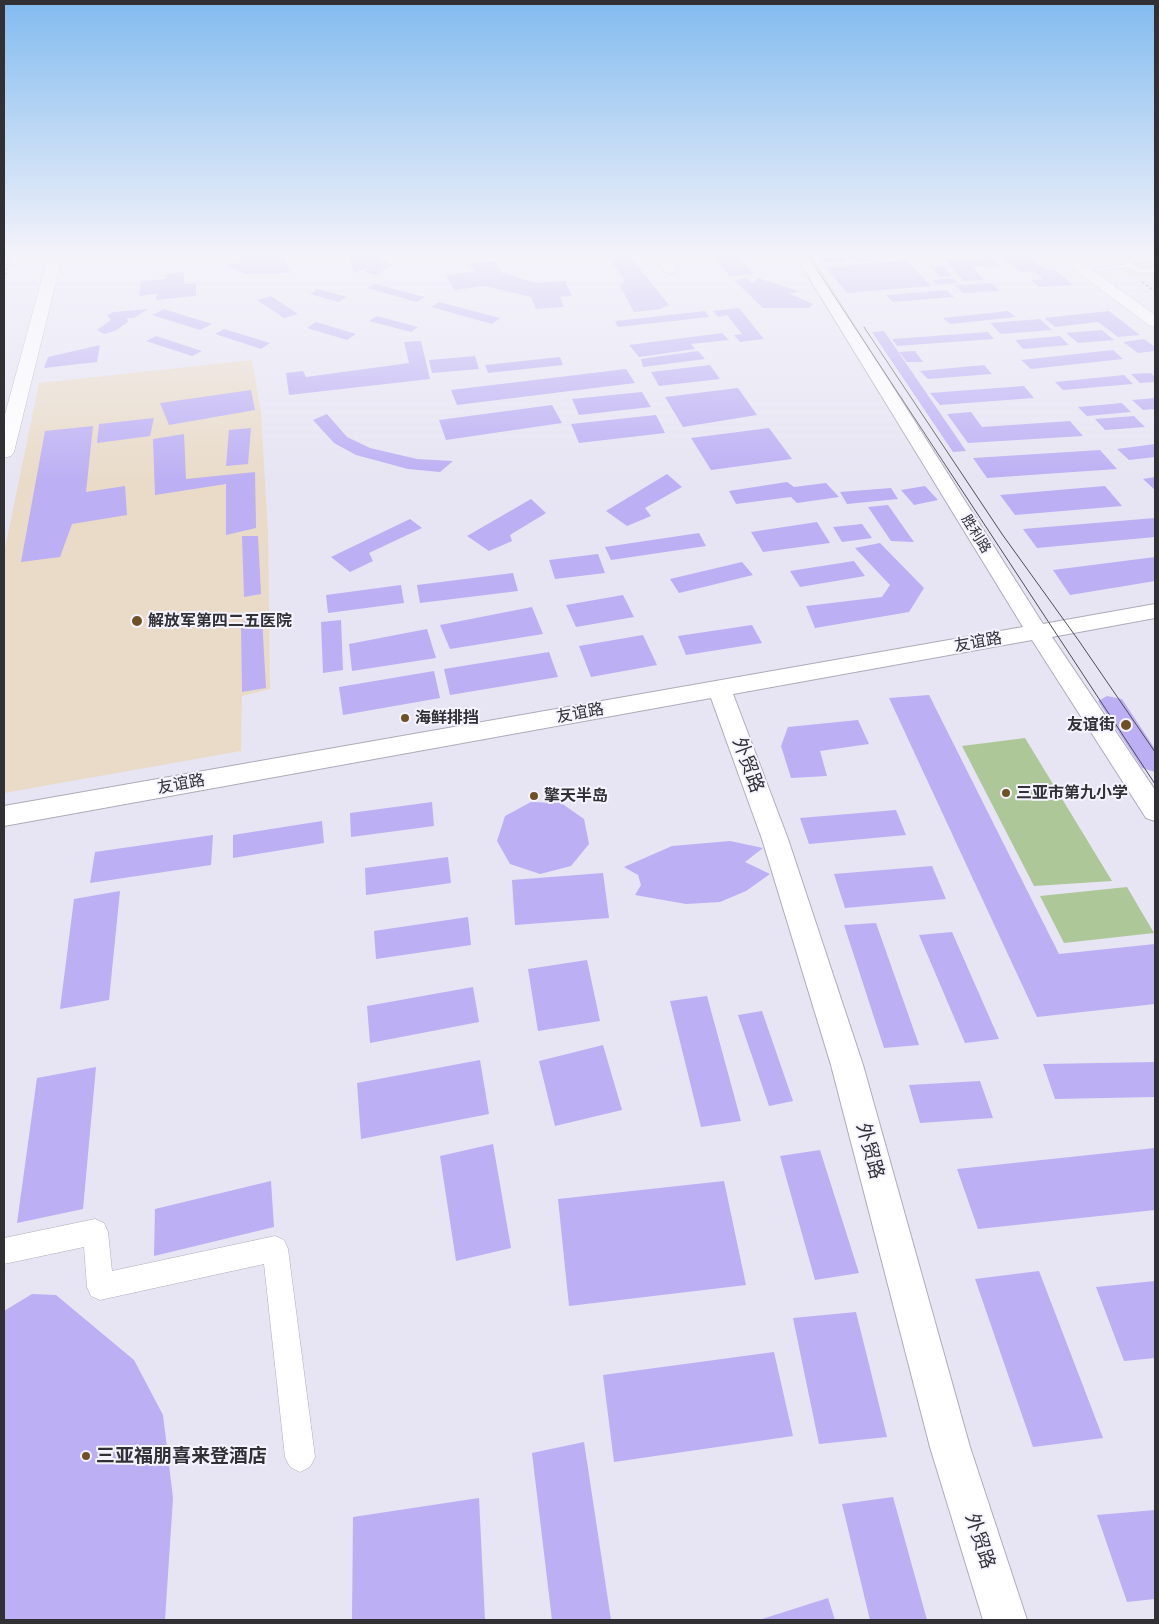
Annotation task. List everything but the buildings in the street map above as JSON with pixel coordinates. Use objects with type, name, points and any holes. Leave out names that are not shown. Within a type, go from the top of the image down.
[{"type":"main road","points":[[4,400],[23,329]]},
{"type":"main road","points":[[4,452],[36,329]]},
{"type":"street","name":"胜利路","points":[[848,329],[1042,639],[1155,811]]},
{"type":"street","name":"友谊路","points":[[1042,639],[1155,611]]},
{"type":"street","name":"友谊路","points":[[4,816],[1042,639],[1155,627]]},
{"type":"street","name":"友谊路","points":[[4,832],[721,695]]},
{"type":"street","name":"外贸路","points":[[721,695],[775,839],[847,1065],[950,1447],[1005,1620]]},
{"type":"street","points":[[4,1251],[95,1232],[100,1287],[275,1249],[300,1457]]},
{"type":"shaded area","name":"解放军第四二五医院","points":[[252,360],[261,413],[268,533],[270,689],[242,696],[241,751],[4,793],[4,553],[39,383]]},
{"type":"green space","points":[[1025,738],[1112,881],[1034,886],[962,746]]},
{"type":"green space","points":[[1127,887],[1154,933],[1064,943],[1040,896]]},
{"type":"tram line","points":[[856,329],[1155,784]]},
{"type":"tram line","points":[[865,329],[1002,534],[1079,641],[1155,752]]},
{"type":"place","name":"解放军第四二五医院","points":[[137,621]]},
{"type":"place","name":"海鲜排挡","points":[[405,718]]},
{"type":"place","name":"友谊街","points":[[1126,725]]},
{"type":"place","name":"三亚市第九小学","points":[[1006,793]]},
{"type":"place","name":"擎天半岛","points":[[534,796]]},
{"type":"place","name":"三亚福朋喜来登酒店","points":[[86,1456]]}]
